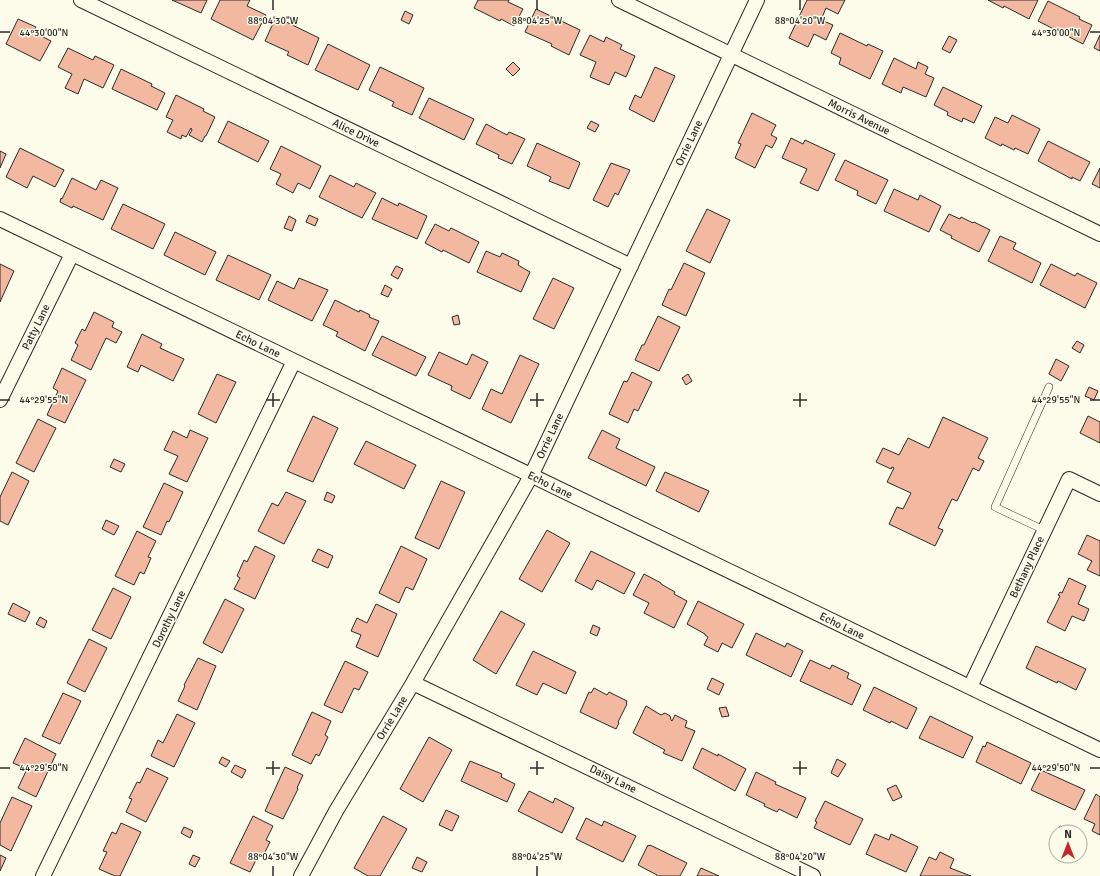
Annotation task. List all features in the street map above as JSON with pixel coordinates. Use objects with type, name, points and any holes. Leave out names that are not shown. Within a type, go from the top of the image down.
[{"type":"street","name":"Alice Drive","points":[[81,0],[631,266]]},
{"type":"street","name":"Morris Avenue","points":[[619,0],[1100,234]]},
{"type":"street","name":"Orrie Lane","points":[[301,876],[336,811],[413,683],[531,476],[757,0]]},
{"type":"street","name":"Echo Lane","points":[[0,219],[1100,750]]},
{"type":"street","name":"Patty Lane","points":[[0,400],[72,254]]},
{"type":"street","name":"Dorothy Lane","points":[[43,876],[294,361]]},
{"type":"street","name":"Bethany Place","points":[[970,687],[1069,479],[1100,494]]},
{"type":"street","name":"Daisy Lane","points":[[413,683],[813,876]]},
{"type":"lane","points":[[1044,530],[995,506],[1049,387]]},
{"type":"building","points":[[172,0],[207,0],[201,13]]},
{"type":"building","points":[[220,0],[250,0],[247,6],[266,15],[253,40],[211,19]]},
{"type":"building","points":[[478,0],[509,0],[508,2],[523,9],[514,26],[474,8]]},
{"type":"building","points":[[807,0],[845,0],[838,14],[826,8],[821,20],[833,25],[826,40],[814,34],[808,47],[789,38]]},
{"type":"building","points":[[988,0],[1038,0],[1029,19],[1004,6],[1003,8]]},
{"type":"building","points":[[1048,1],[1080,17],[1079,19],[1092,25],[1083,44],[1038,21]]},
{"type":"building","points":[[536,9],[580,30],[569,55],[551,46],[552,44],[525,32]]},
{"type":"building","points":[[405,11],[413,15],[409,24],[401,20]]},
{"type":"building","points":[[276,17],[319,38],[308,65],[287,55],[289,52],[265,41]]},
{"type":"building","points":[[18,19],[36,27],[33,32],[51,41],[40,61],[6,44]]},
{"type":"building","points":[[840,33],[867,46],[868,44],[883,51],[870,79],[839,64],[841,58],[831,53]]},
{"type":"building","points":[[590,35],[604,42],[606,37],[622,45],[620,49],[635,56],[626,77],[615,72],[609,85],[590,77],[596,62],[580,55]]},
{"type":"building","points":[[1100,35],[1100,51],[1094,48]]},
{"type":"building","points":[[949,36],[957,40],[950,53],[942,49]]},
{"type":"building","points":[[328,44],[370,65],[358,90],[315,70]]},
{"type":"building","points":[[68,48],[93,60],[95,56],[114,65],[103,88],[84,79],[78,94],[65,88],[72,74],[58,67]]},
{"type":"building","points":[[894,58],[916,69],[918,62],[928,67],[925,74],[934,78],[926,97],[903,87],[901,93],[882,84]]},
{"type":"building","points":[[513,62],[520,69],[513,76],[506,69]]},
{"type":"building","points":[[380,67],[424,88],[412,115],[392,106],[394,102],[369,90]]},
{"type":"building","points":[[655,67],[675,76],[654,122],[629,109],[635,95],[641,98]]},
{"type":"building","points":[[121,69],[152,84],[151,86],[165,93],[157,110],[112,89]]},
{"type":"building","points":[[943,87],[982,106],[974,123],[963,118],[962,122],[947,115],[948,112],[934,105]]},
{"type":"building","points":[[176,95],[204,109],[203,111],[215,117],[202,142],[189,135],[192,130],[191,128],[186,137],[182,135],[181,139],[167,132],[173,120],[166,117]]},
{"type":"building","points":[[429,98],[474,119],[464,140],[419,118]]},
{"type":"building","points":[[752,113],[776,125],[771,135],[777,138],[772,148],[766,145],[755,168],[735,158],[741,144],[738,143]]},
{"type":"building","points":[[1012,115],[1040,129],[1028,154],[1015,148],[1014,150],[1002,144],[1001,146],[985,138],[995,117],[1008,123]]},
{"type":"building","points":[[228,121],[269,141],[258,162],[218,142]]},
{"type":"building","points":[[591,121],[599,125],[595,132],[587,128]]},
{"type":"building","points":[[486,124],[507,135],[509,132],[525,139],[512,164],[498,158],[499,155],[476,144]]},
{"type":"building","points":[[791,138],[803,144],[805,140],[835,154],[818,191],[800,183],[807,169],[782,158]]},
{"type":"building","points":[[1048,141],[1090,162],[1080,181],[1072,177],[1072,179],[1038,161]]},
{"type":"building","points":[[537,143],[580,163],[569,189],[549,181],[551,177],[527,166]]},
{"type":"building","points":[[281,146],[321,166],[310,189],[298,183],[293,193],[276,184],[281,174],[270,169]]},
{"type":"building","points":[[20,148],[64,170],[55,187],[33,176],[27,188],[6,177]]},
{"type":"building","points":[[0,151],[6,154],[0,168]]},
{"type":"building","points":[[845,160],[888,180],[876,204],[857,195],[858,191],[835,180]]},
{"type":"building","points":[[611,163],[630,170],[618,195],[615,193],[608,207],[593,200]]},
{"type":"building","points":[[1100,168],[1100,188],[1092,184]]},
{"type":"building","points":[[330,175],[354,187],[356,183],[376,193],[362,218],[319,197]]},
{"type":"building","points":[[72,178],[96,190],[101,180],[118,188],[103,220],[73,206],[72,208],[60,202]]},
{"type":"building","points":[[894,189],[918,200],[920,195],[941,206],[929,232],[884,211]]},
{"type":"building","points":[[382,198],[398,206],[399,203],[427,216],[417,239],[372,219]]},
{"type":"building","points":[[123,204],[165,224],[153,249],[111,229]]},
{"type":"building","points":[[707,209],[730,220],[710,263],[686,251]]},
{"type":"building","points":[[949,214],[960,219],[961,217],[973,223],[974,222],[990,230],[979,252],[951,238],[952,236],[940,230]]},
{"type":"building","points":[[309,215],[318,219],[315,226],[306,222]]},
{"type":"building","points":[[289,216],[296,220],[292,231],[284,228]]},
{"type":"building","points":[[435,224],[449,231],[451,228],[479,242],[469,263],[425,243]]},
{"type":"building","points":[[175,232],[216,252],[205,275],[164,255]]},
{"type":"building","points":[[1000,236],[1016,243],[1013,249],[1041,263],[1032,283],[988,261]]},
{"type":"building","points":[[486,251],[500,257],[502,253],[519,261],[518,265],[530,272],[521,292],[477,272]]},
{"type":"building","points":[[228,255],[271,275],[259,300],[216,280]]},
{"type":"building","points":[[684,263],[705,273],[686,316],[662,305],[669,289],[671,290]]},
{"type":"building","points":[[0,264],[14,271],[0,302]]},
{"type":"building","points":[[1051,264],[1075,276],[1077,273],[1097,283],[1085,308],[1040,285]]},
{"type":"building","points":[[396,266],[403,269],[398,279],[391,275]]},
{"type":"building","points":[[299,278],[328,290],[312,321],[268,300],[277,281],[294,289]]},
{"type":"building","points":[[553,278],[574,288],[554,329],[533,319]]},
{"type":"building","points":[[385,285],[392,289],[388,297],[381,294]]},
{"type":"building","points":[[335,300],[359,312],[360,310],[370,315],[369,317],[379,321],[365,351],[336,336],[338,332],[323,325]]},
{"type":"building","points":[[94,312],[114,322],[112,327],[122,332],[116,343],[106,338],[91,370],[71,360],[78,345],[75,343],[82,329],[85,331]]},
{"type":"building","points":[[458,315],[460,324],[454,325],[452,317]]},
{"type":"building","points":[[658,316],[680,327],[659,371],[635,360]]},
{"type":"building","points":[[142,334],[162,344],[160,348],[184,359],[173,381],[141,365],[138,372],[127,367]]},
{"type":"building","points":[[382,336],[426,357],[416,376],[372,355]]},
{"type":"building","points":[[1077,341],[1084,345],[1080,353],[1072,348]]},
{"type":"building","points":[[439,352],[467,365],[472,354],[488,362],[470,399],[451,390],[452,386],[428,375]]},
{"type":"building","points":[[520,355],[539,364],[511,423],[482,409],[491,389],[502,394]]},
{"type":"building","points":[[1056,359],[1069,366],[1061,381],[1049,374]]},
{"type":"building","points":[[62,368],[86,380],[65,423],[47,415],[58,391],[53,388]]},
{"type":"building","points":[[632,372],[652,382],[638,411],[634,409],[628,423],[609,414],[624,381],[627,382]]},
{"type":"building","points":[[217,374],[236,382],[216,423],[198,414]]},
{"type":"building","points":[[688,374],[692,381],[686,385],[682,378]]},
{"type":"building","points":[[1089,387],[1098,391],[1094,400],[1085,396]]},
{"type":"building","points":[[313,416],[338,428],[313,482],[287,471]]},
{"type":"building","points":[[1088,416],[1100,422],[1100,443],[1080,433]]},
{"type":"building","points":[[943,417],[988,438],[978,458],[984,461],[979,471],[973,468],[957,501],[952,499],[938,528],[943,530],[935,546],[889,524],[897,507],[903,509],[911,493],[887,482],[894,468],[892,467],[891,469],[876,462],[883,448],[899,455],[908,438],[929,448]]},
{"type":"building","points":[[38,419],[56,428],[34,472],[16,463]]},
{"type":"building","points":[[190,430],[208,438],[187,482],[169,474],[178,456],[164,450],[173,431],[187,438]]},
{"type":"building","points":[[602,430],[620,439],[616,448],[655,467],[646,486],[588,458]]},
{"type":"building","points":[[366,441],[416,465],[404,489],[354,464]]},
{"type":"building","points":[[114,459],[125,464],[121,472],[110,467]]},
{"type":"building","points":[[12,472],[29,481],[8,525],[0,521],[0,497]]},
{"type":"building","points":[[665,472],[709,491],[699,512],[656,491]]},
{"type":"building","points":[[441,481],[465,492],[439,549],[415,538]]},
{"type":"building","points":[[164,483],[183,492],[169,522],[167,521],[161,535],[143,527]]},
{"type":"building","points":[[286,492],[306,501],[284,544],[258,531],[272,503],[278,506]]},
{"type":"building","points":[[327,492],[335,496],[332,503],[324,500]]},
{"type":"building","points":[[106,520],[119,526],[114,535],[102,529]]},
{"type":"building","points":[[547,530],[570,543],[542,592],[519,579]]},
{"type":"building","points":[[137,531],[156,541],[148,557],[151,558],[144,574],[140,572],[134,585],[115,576]]},
{"type":"building","points":[[1087,535],[1100,541],[1100,576],[1087,570],[1092,561],[1078,554]]},
{"type":"building","points":[[255,546],[275,556],[255,599],[234,589],[240,578],[237,576],[244,560],[247,562]]},
{"type":"building","points":[[401,546],[427,559],[413,590],[406,587],[399,603],[379,593]]},
{"type":"building","points":[[318,549],[333,556],[328,568],[312,561]]},
{"type":"building","points":[[591,551],[635,573],[624,594],[597,580],[592,590],[575,581]]},
{"type":"building","points":[[644,574],[661,583],[675,592],[674,594],[687,601],[674,628],[644,613],[649,603],[633,595]]},
{"type":"building","points":[[1069,578],[1086,586],[1078,604],[1089,609],[1084,621],[1072,616],[1065,631],[1047,622],[1060,596],[1058,595],[1060,592],[1062,593]]},
{"type":"building","points":[[113,588],[131,597],[111,639],[92,630]]},
{"type":"building","points":[[225,599],[244,609],[222,653],[203,643]]},
{"type":"building","points":[[698,601],[744,624],[732,648],[722,643],[718,652],[704,645],[708,637],[687,624]]},
{"type":"building","points":[[13,603],[30,612],[25,622],[8,614]]},
{"type":"building","points":[[376,604],[397,614],[378,657],[356,647],[361,635],[351,631],[357,618],[367,623]]},
{"type":"building","points":[[501,611],[525,624],[496,674],[473,660]]},
{"type":"building","points":[[40,617],[47,621],[44,628],[36,624]]},
{"type":"building","points":[[593,625],[600,628],[597,636],[590,633]]},
{"type":"building","points":[[756,633],[785,647],[787,643],[803,651],[791,677],[746,655]]},
{"type":"building","points":[[89,639],[107,648],[85,692],[67,683]]},
{"type":"building","points":[[1036,646],[1086,669],[1076,690],[1058,681],[1057,683],[1026,668]]},
{"type":"building","points":[[533,651],[576,672],[566,694],[543,683],[537,695],[516,685]]},
{"type":"building","points":[[198,658],[216,666],[197,710],[178,701],[185,686],[184,685]]},
{"type":"building","points":[[810,660],[830,669],[832,665],[849,673],[847,678],[861,685],[852,705],[800,681]]},
{"type":"building","points":[[345,661],[368,672],[359,690],[354,688],[342,713],[324,705]]},
{"type":"building","points":[[712,678],[724,684],[719,695],[707,689]]},
{"type":"building","points":[[874,687],[917,708],[907,729],[891,721],[890,723],[863,710]]},
{"type":"building","points":[[594,688],[607,695],[609,692],[627,701],[616,729],[580,712],[589,692],[591,693]]},
{"type":"building","points":[[63,693],[81,701],[60,744],[42,736]]},
{"type":"building","points":[[646,706],[661,715],[665,713],[670,716],[672,721],[675,715],[687,721],[685,727],[695,731],[682,761],[663,753],[665,750],[633,733]]},
{"type":"building","points":[[726,707],[729,716],[722,717],[719,708]]},
{"type":"building","points":[[312,712],[331,721],[325,735],[328,737],[319,756],[316,754],[311,764],[292,755]]},
{"type":"building","points":[[177,714],[195,723],[174,767],[151,756],[158,740],[163,743]]},
{"type":"building","points":[[930,716],[973,737],[963,758],[919,738]]},
{"type":"building","points":[[429,737],[452,750],[423,802],[400,789]]},
{"type":"building","points":[[25,738],[56,754],[36,797],[18,788],[27,769],[13,763]]},
{"type":"building","points":[[987,742],[1031,763],[1021,784],[976,762],[983,746],[985,747]]},
{"type":"building","points":[[702,748],[718,756],[718,754],[746,769],[735,791],[693,768]]},
{"type":"building","points":[[222,757],[230,761],[226,767],[219,763]]},
{"type":"building","points":[[837,759],[846,764],[838,777],[831,773]]},
{"type":"building","points":[[470,761],[502,774],[501,777],[515,784],[507,802],[461,781]]},
{"type":"building","points":[[235,765],[246,770],[242,778],[231,772]]},
{"type":"building","points":[[285,767],[303,775],[297,788],[298,789],[283,819],[265,811]]},
{"type":"building","points":[[147,768],[168,778],[146,822],[126,812],[132,799],[129,798],[137,782],[140,783]]},
{"type":"building","points":[[1041,770],[1085,790],[1075,810],[1031,790]]},
{"type":"building","points":[[756,772],[776,782],[775,784],[806,798],[797,818],[779,809],[777,812],[764,806],[765,804],[746,795]]},
{"type":"building","points":[[896,785],[902,797],[893,801],[887,789]]},
{"type":"building","points":[[529,791],[553,803],[555,798],[574,808],[562,833],[518,811]]},
{"type":"building","points":[[1096,794],[1100,797],[1100,835],[1092,831],[1095,824],[1084,819]]},
{"type":"building","points":[[12,797],[32,806],[11,851],[0,845],[0,823]]},
{"type":"building","points":[[825,801],[863,819],[850,845],[814,828],[817,822],[815,821]]},
{"type":"building","points":[[446,810],[459,816],[452,831],[439,825]]},
{"type":"building","points":[[253,816],[273,826],[266,840],[270,842],[262,858],[258,856],[250,872],[230,863]]},
{"type":"building","points":[[383,816],[407,829],[380,876],[368,876],[354,868]]},
{"type":"building","points":[[586,818],[602,826],[604,821],[636,836],[623,862],[576,839]]},
{"type":"building","points":[[121,823],[141,832],[120,876],[115,876],[99,869],[107,852],[103,851],[112,832],[116,834]]},
{"type":"building","points":[[184,827],[193,831],[190,838],[181,833]]},
{"type":"building","points":[[875,834],[889,840],[891,834],[918,847],[906,872],[866,854]]},
{"type":"building","points":[[648,845],[687,863],[680,876],[657,876],[638,865]]},
{"type":"building","points":[[940,852],[954,859],[950,868],[971,876],[920,876],[929,857],[936,860]]},
{"type":"building","points":[[0,855],[6,858],[0,871]]},
{"type":"building","points":[[193,855],[200,858],[195,867],[189,864]]},
{"type":"building","points":[[417,857],[427,862],[422,872],[412,868]]},
{"type":"building","points":[[701,868],[719,876],[697,876]]}]
